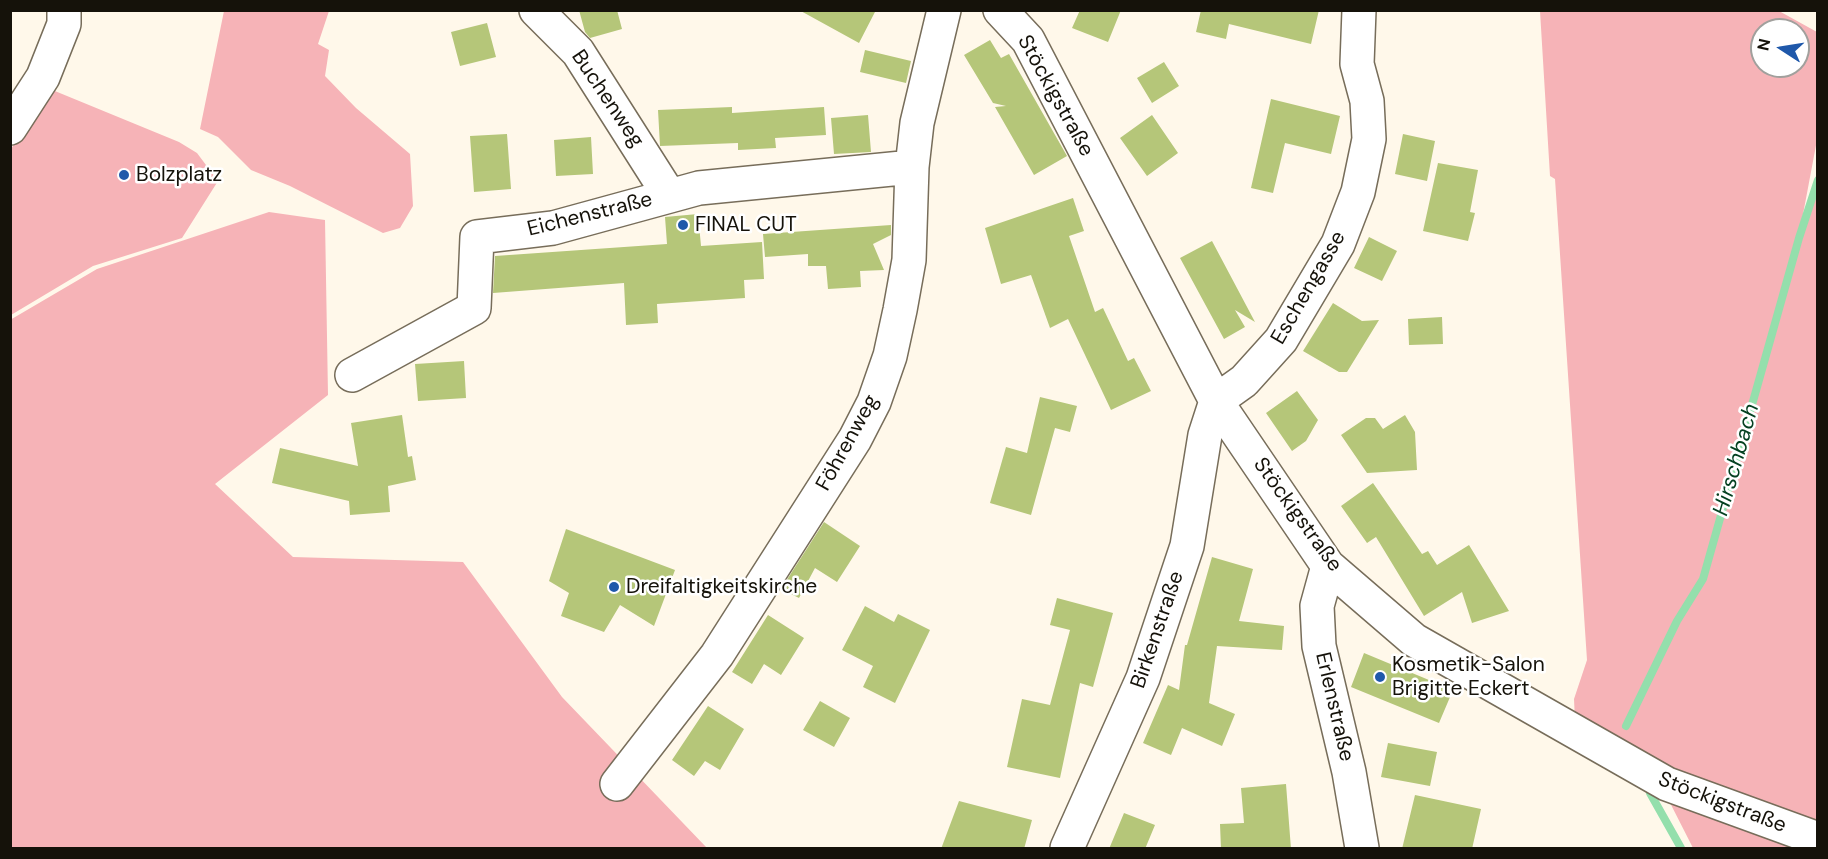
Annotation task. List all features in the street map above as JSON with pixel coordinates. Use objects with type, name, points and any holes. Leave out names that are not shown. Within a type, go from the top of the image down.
[{"type":"street","points":[[10,128],[43,77],[64,24],[64,10]]},
{"type":"street","name":"Buchenweg","points":[[536,10],[578,52],[669,195]]},
{"type":"street","name":"Föhrenweg","points":[[617,784],[717,655],[855,439],[874,402],[890,356],[909,260],[912,167],[917,123],[944,10]]},
{"type":"street","name":"Stöckigstraße","points":[[1000,10],[1028,40],[1216,401],[1328,566],[1414,640],[1668,784],[1818,838]]},
{"type":"street","name":"Eschengasse","points":[[1216,401],[1244,381],[1281,340],[1338,244],[1358,192],[1369,139],[1368,101],[1357,64],[1359,10]]},
{"type":"street","name":"Eichenstraße","points":[[352,375],[474,308],[477,237],[553,228],[699,188],[912,167]]},
{"type":"street","name":"Birkenstraße","points":[[1067,849],[1143,678],[1187,546],[1205,435],[1216,401]]},
{"type":"street","name":"Erlenstraße","points":[[1328,566],[1317,606],[1319,646],[1349,772],[1362,849]]},
{"type":"shaded area","points":[[224,11],[329,11],[318,44],[329,50],[325,76],[356,108],[410,154],[413,206],[400,228],[383,233],[290,186],[251,170],[218,137],[200,129]]},
{"type":"shaded area","points":[[1540,11],[1779,11],[1792,18],[1750,18],[1750,78],[1810,78],[1810,28],[1817,32],[1817,140],[1791,278],[1817,176],[1817,830],[1675,779],[1575,721],[1574,699],[1587,660],[1555,179],[1550,176]]},
{"type":"shaded area","points":[[50,89],[179,142],[197,153],[218,181],[182,238],[93,266],[11,315],[11,149]]},
{"type":"shaded area","points":[[269,212],[325,220],[328,395],[215,484],[293,557],[463,562],[562,697],[707,848],[11,848],[10,320],[97,269]]},
{"type":"shaded area","points":[[1664,791],[1817,848],[1693,848]]},
{"type":"building","points":[[579,10],[617,10],[622,29],[590,38],[585,32]]},
{"type":"building","points":[[799,10],[876,10],[859,43]]},
{"type":"building","points":[[1080,10],[1121,10],[1108,42],[1072,28]]},
{"type":"building","points":[[1201,10],[1319,10],[1311,44],[1229,24],[1226,39],[1196,32]]},
{"type":"building","points":[[487,23],[496,57],[460,66],[451,32]]},
{"type":"building","points":[[990,40],[1001,58],[1009,54],[1067,156],[1034,175],[995,107],[1006,106],[993,103],[964,55]]},
{"type":"building","points":[[865,50],[911,61],[906,83],[860,72]]},
{"type":"building","points":[[1164,62],[1179,86],[1152,103],[1137,78]]},
{"type":"building","points":[[1271,99],[1340,116],[1331,154],[1285,143],[1273,193],[1251,188]]},
{"type":"building","points":[[732,107],[732,113],[824,107],[826,135],[775,138],[776,148],[738,150],[738,143],[660,146],[658,110]]},
{"type":"building","points":[[868,115],[871,152],[834,154],[831,118]]},
{"type":"building","points":[[1152,115],[1178,153],[1147,176],[1120,138]]},
{"type":"building","points":[[507,134],[511,189],[474,192],[470,136]]},
{"type":"building","points":[[1403,134],[1435,141],[1427,181],[1395,174]]},
{"type":"building","points":[[591,137],[593,174],[556,176],[554,140]]},
{"type":"building","points":[[1438,163],[1478,170],[1470,212],[1475,213],[1468,241],[1423,231]]},
{"type":"building","points":[[1073,198],[1084,231],[1069,236],[1095,312],[1103,308],[1128,361],[1134,358],[1151,391],[1111,410],[1068,319],[1050,328],[1031,275],[1001,284],[985,228]]},
{"type":"building","points":[[698,214],[701,246],[762,242],[764,279],[744,280],[745,298],[657,304],[658,323],[626,325],[624,283],[493,293],[495,256],[667,244],[665,217]]},
{"type":"building","points":[[891,225],[891,235],[873,244],[884,270],[860,271],[861,287],[828,289],[826,266],[808,266],[808,254],[765,257],[763,234]]},
{"type":"building","points":[[1369,237],[1397,251],[1382,281],[1354,268]]},
{"type":"building","points":[[1212,241],[1255,322],[1235,310],[1245,327],[1224,339],[1180,258]]},
{"type":"building","points":[[1333,303],[1362,321],[1379,320],[1347,372],[1339,372],[1303,351]]},
{"type":"building","points":[[1442,317],[1443,344],[1409,345],[1408,319]]},
{"type":"building","points":[[464,361],[466,398],[418,401],[415,364]]},
{"type":"building","points":[[1297,391],[1318,420],[1306,441],[1292,451],[1266,413]]},
{"type":"building","points":[[1040,397],[1077,406],[1070,432],[1055,428],[1031,515],[990,503],[1006,447],[1027,453]]},
{"type":"building","points":[[402,415],[408,457],[412,456],[416,480],[388,486],[390,512],[350,515],[349,501],[272,483],[280,448],[358,466],[351,423]]},
{"type":"building","points":[[1405,415],[1415,432],[1417,470],[1367,473],[1341,435],[1366,418],[1375,418],[1383,429]]},
{"type":"building","points":[[1373,483],[1422,554],[1428,551],[1437,565],[1469,545],[1509,611],[1472,623],[1462,592],[1424,616],[1376,537],[1367,543],[1341,506]]},
{"type":"building","points":[[824,522],[860,546],[837,582],[815,568],[799,598],[781,589]]},
{"type":"building","name":"Dreifaltigkeitskirche","points":[[566,529],[675,570],[654,626],[620,605],[604,632],[561,616],[569,593],[549,581]]},
{"type":"building","points":[[1212,557],[1253,569],[1239,621],[1284,626],[1282,650],[1217,646],[1209,703],[1235,714],[1222,746],[1182,728],[1171,755],[1143,743],[1168,685],[1179,690],[1185,645],[1187,645]]},
{"type":"building","points":[[1057,598],[1113,613],[1093,687],[1080,683],[1060,778],[1007,767],[1022,699],[1050,705],[1070,630],[1050,625]]},
{"type":"building","points":[[865,606],[894,622],[898,614],[930,630],[895,703],[863,687],[873,666],[842,650]]},
{"type":"building","points":[[768,615],[804,638],[781,675],[764,664],[752,684],[732,672]]},
{"type":"building","points":[[1364,653],[1453,690],[1439,723],[1351,687]]},
{"type":"building","points":[[820,701],[850,718],[834,747],[803,730]]},
{"type":"building","points":[[708,706],[744,729],[720,770],[705,761],[694,776],[672,760]]},
{"type":"building","points":[[1388,743],[1437,752],[1430,786],[1381,777]]},
{"type":"building","points":[[1286,784],[1291,849],[1221,849],[1220,824],[1244,823],[1241,788]]},
{"type":"building","points":[[1415,795],[1481,809],[1472,849],[1402,849]]},
{"type":"building","points":[[959,801],[1032,820],[1024,849],[941,849]]},
{"type":"building","points":[[1124,813],[1155,825],[1145,849],[1109,849]]},
{"type":"waterway","name":"Hirschbach","points":[[1626,726],[1677,621],[1703,579],[1799,238],[1818,180]]},
{"type":"waterway","name":"Hirschbach","points":[[1650,793],[1681,848]]},
{"type":"place","name":"Bolzplatz","points":[[124,175]]},
{"type":"place","name":"FINAL CUT","points":[[683,225]]},
{"type":"place","name":"Dreifaltigkeitskirche","points":[[614,587]]},
{"type":"place","name":"Kosmetik-Salon Brigitte Eckert","points":[[1380,677]]}]
